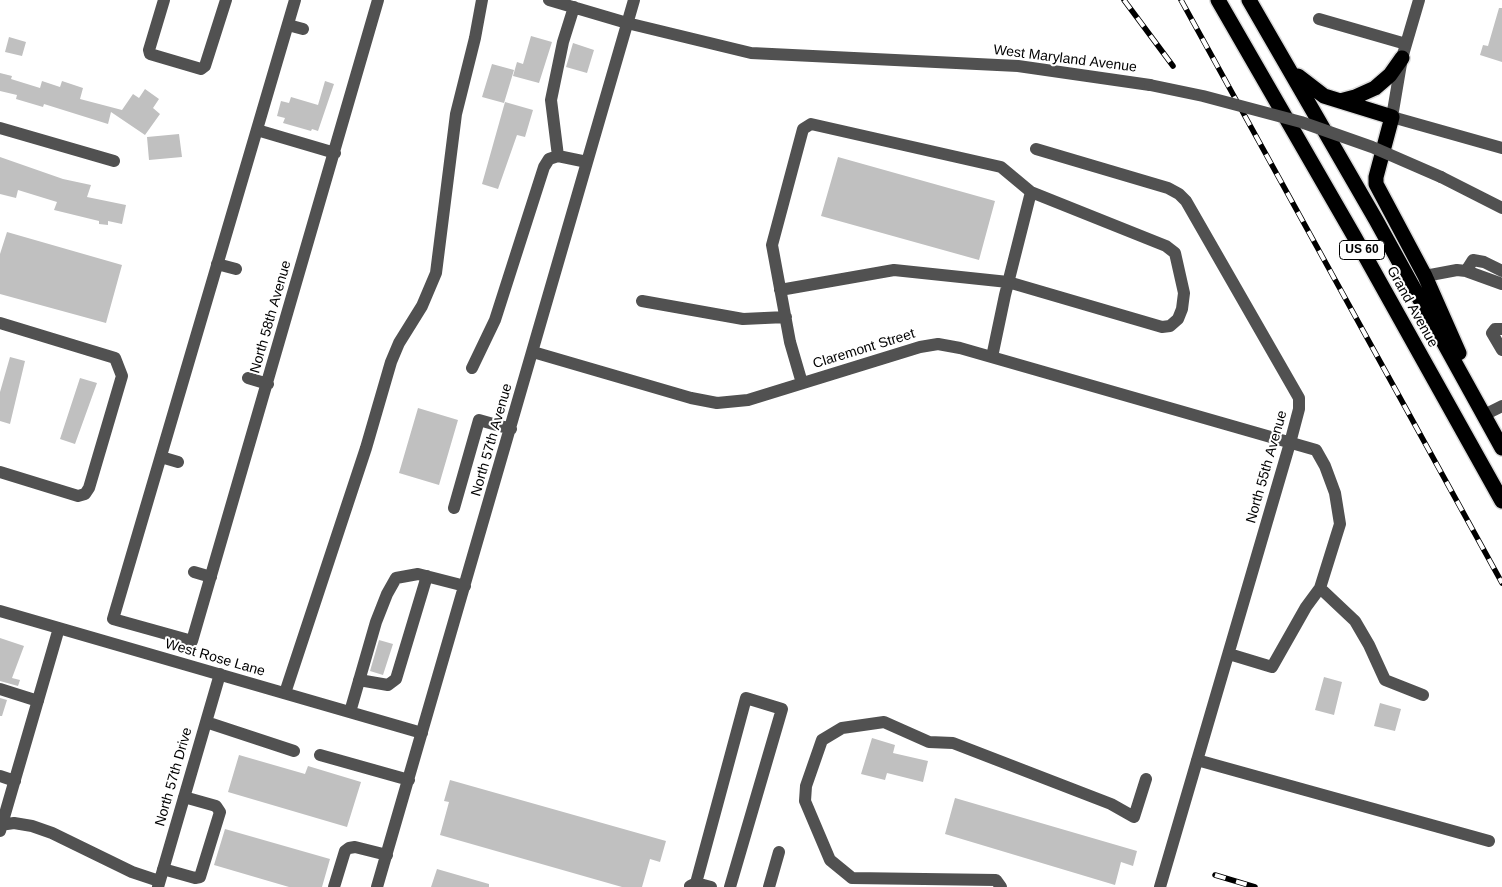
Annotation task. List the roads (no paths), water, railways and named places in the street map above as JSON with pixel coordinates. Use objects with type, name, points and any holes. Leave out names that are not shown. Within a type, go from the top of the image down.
[{"type":"highway","name":"Grand Avenue","points":[[1218,0],[1354,236],[1502,501]]},
{"type":"highway","name":"Grand Avenue","points":[[1249,0],[1376,220],[1502,448]]},
{"type":"highway","points":[[1339,101],[1355,97],[1375,88],[1390,74],[1404,51]]},
{"type":"highway","points":[[1282,58],[1311,88],[1324,96],[1392,117],[1376,177],[1376,184],[1443,313],[1484,415]]},
{"type":"street","points":[[164,0],[149,50],[150,54],[201,69],[205,66],[226,0]]},
{"type":"street","points":[[178,462],[161,457],[295,0]]},
{"type":"street","name":"North 58th Avenue","points":[[161,457],[113,619],[192,641],[378,0]]},
{"type":"street","points":[[284,693],[366,448],[391,362],[399,343],[422,306],[436,273],[456,114],[475,38],[482,0]]},
{"type":"street","name":"West Maryland Avenue","points":[[549,0],[627,24],[751,53],[1027,67],[1150,85],[1220,100],[1301,122],[1415,164],[1502,208]]},
{"type":"street","name":"North 57th Avenue","points":[[377,887],[634,0]]},
{"type":"street","points":[[1419,0],[1404,51],[1392,117],[1502,148]]},
{"type":"street","points":[[558,156],[551,100],[563,42],[574,7]]},
{"type":"street","points":[[1319,19],[1404,51]]},
{"type":"street","points":[[288,25],[304,29]]},
{"type":"street","points":[[780,290],[894,270],[1008,282],[1162,327],[1170,326],[1178,319],[1182,308],[1184,293],[1175,253],[1166,246],[1032,192],[1001,167],[811,124],[803,129],[772,245],[780,290],[786,317],[790,342],[802,383]]},
{"type":"street","points":[[0,128],[114,161]]},
{"type":"street","points":[[257,130],[335,152]]},
{"type":"street","name":"North 55th Avenue","points":[[1036,149],[1168,188],[1186,201],[1299,398],[1299,409],[1290,443],[1160,887]]},
{"type":"street","points":[[472,368],[495,320],[544,166],[549,159],[558,156],[587,162]]},
{"type":"street","points":[[992,358],[1008,282],[1032,192]]},
{"type":"street","points":[[1466,271],[1473,260],[1484,262],[1502,271]]},
{"type":"street","points":[[217,264],[236,269]]},
{"type":"street","points":[[1425,276],[1458,270],[1502,284]]},
{"type":"street","points":[[642,301],[743,319],[786,317]]},
{"type":"street","points":[[0,323],[114,358],[122,376],[89,488],[85,494],[78,496],[0,472]]},
{"type":"street","points":[[1502,329],[1495,329],[1492,333],[1502,350]]},
{"type":"street","name":"Claremont Street","points":[[533,352],[691,398],[717,403],[748,400],[920,346],[938,344],[960,348],[1316,450],[1325,466],[1335,493],[1340,524],[1320,588]]},
{"type":"street","points":[[248,378],[268,384]]},
{"type":"street","points":[[1484,415],[1502,406]]},
{"type":"street","points":[[454,508],[479,420],[510,429]]},
{"type":"street","points":[[194,572],[211,577]]},
{"type":"street","points":[[350,712],[376,622],[387,594],[396,578],[418,574],[465,586]]},
{"type":"street","points":[[359,680],[388,685],[396,678],[427,576]]},
{"type":"street","points":[[1229,654],[1272,667],[1306,608],[1320,588],[1355,621],[1370,645],[1385,680],[1423,695]]},
{"type":"street","name":"West Rose Lane","points":[[0,611],[422,733]]},
{"type":"street","points":[[1,827],[58,628]]},
{"type":"street","name":"North 57th Drive","points":[[159,884],[220,674]]},
{"type":"street","points":[[0,689],[38,701]]},
{"type":"street","points":[[711,887],[693,885],[746,698],[782,709],[730,887]]},
{"type":"street","points":[[206,722],[255,740],[294,751]]},
{"type":"street","points":[[1001,887],[996,880],[852,878],[830,860],[805,801],[806,786],[822,740],[842,728],[884,722],[929,742],[953,743],[1111,804],[1134,816],[1146,779]]},
{"type":"street","points":[[320,755],[409,780]]},
{"type":"street","points":[[1197,760],[1489,841]]},
{"type":"street","points":[[0,776],[15,780]]},
{"type":"street","points":[[163,869],[194,878],[200,877],[220,812],[216,806],[184,797]]},
{"type":"street","points":[[1,827],[14,822],[52,833],[159,884]]},
{"type":"street","points":[[334,887],[345,851],[349,848],[355,847],[387,855]]},
{"type":"street","points":[[769,887],[779,852]]},
{"type":"railway","points":[[1124,0],[1173,66]]},
{"type":"railway","points":[[1181,0],[1502,583]]},
{"type":"railway","points":[[1215,875],[1255,887]]}]
